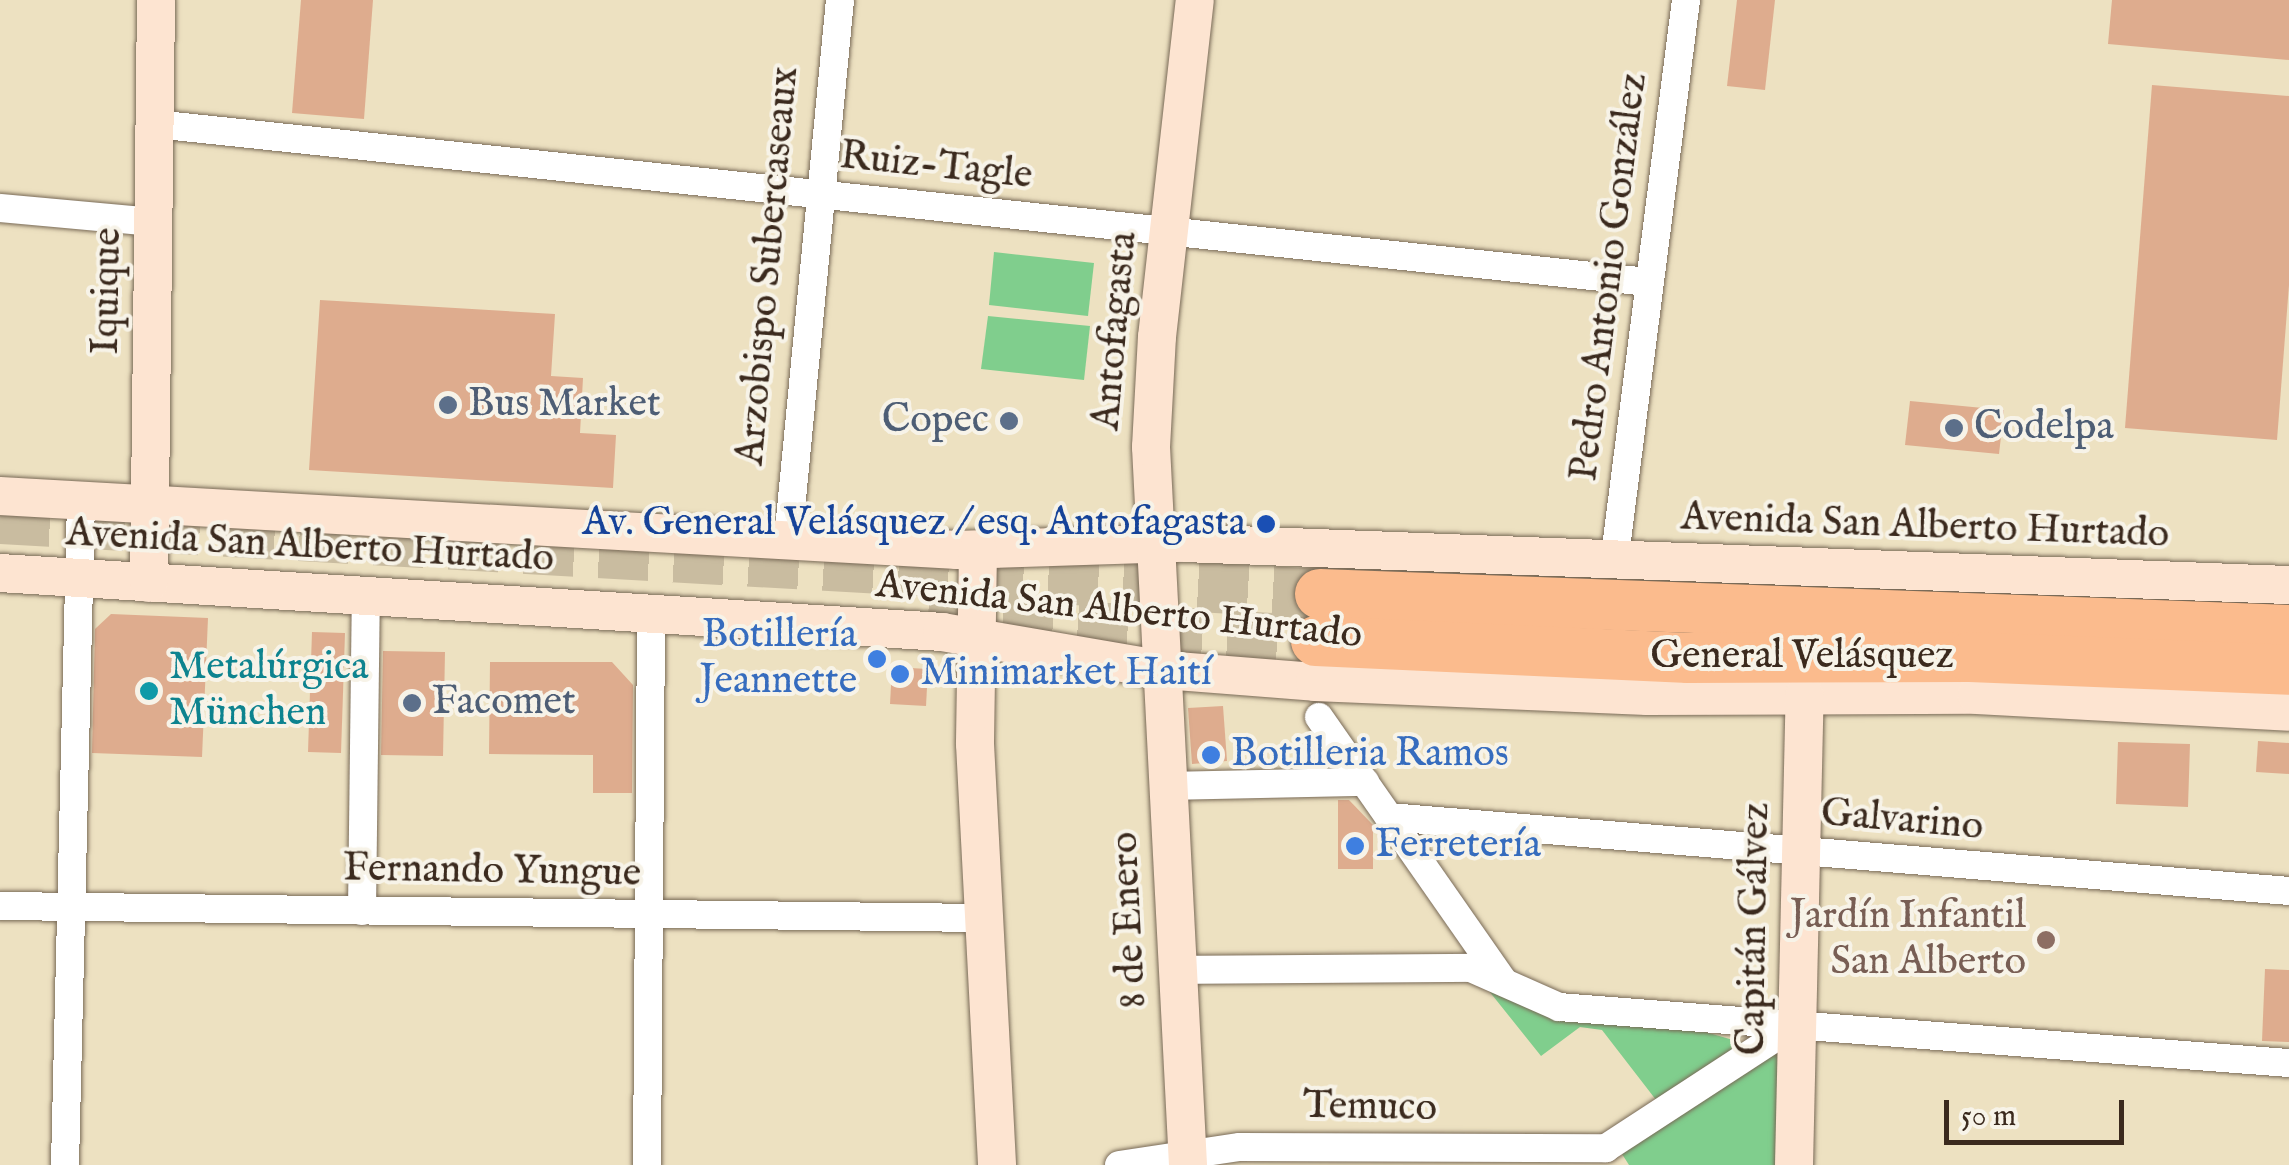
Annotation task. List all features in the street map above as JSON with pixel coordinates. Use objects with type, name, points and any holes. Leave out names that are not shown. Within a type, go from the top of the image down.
[{"type":"highway","name":"General Velásquez","points":[[2289,630],[1318,618],[1670,658],[1986,657],[2289,670]]},
{"type":"main road","name":"Iquique","points":[[148,583],[156,0]]},
{"type":"main road","name":"Antofagasta","points":[[1164,670],[1152,478],[1154,376],[1195,0]]},
{"type":"main road","points":[[1113,546],[1152,478]]},
{"type":"main road","name":"Avenida San Alberto Hurtado","points":[[0,496],[150,501],[978,550],[1158,543],[1614,563],[1872,565],[2289,585]]},
{"type":"main road","points":[[978,550],[972,635],[997,1165]]},
{"type":"main road","name":"Avenida San Alberto Hurtado","points":[[0,574],[972,635],[1164,670],[1542,693],[1977,695],[2289,712]]},
{"type":"main road","name":"8 de Enero","points":[[1164,670],[1188,1160]]},
{"type":"main road","name":"Capitán Gálvez","points":[[1794,1165],[1805,695]]},
{"type":"street","name":"Arzobispo Subercaseaux","points":[[788,540],[840,0]]},
{"type":"street","name":"Pedro Antonio González","points":[[1614,563],[1686,0]]},
{"type":"street","name":"Ruiz-Tagle","points":[[154,124],[1649,282]]},
{"type":"street","points":[[0,208],[154,222]]},
{"type":"street","points":[[65,1165],[81,499]]},
{"type":"street","points":[[362,910],[366,596]]},
{"type":"street","points":[[648,1165],[651,614]]},
{"type":"street","points":[[1320,717],[1503,981]]},
{"type":"street","points":[[1168,786],[1365,782]]},
{"type":"street","name":"Galvarino","points":[[1389,817],[2289,892]]},
{"type":"street","name":"Fernando Yungue","points":[[0,906],[983,918]]},
{"type":"street","points":[[1176,970],[1470,968],[1559,1007],[2289,1062]]},
{"type":"street","name":"Temuco","points":[[1119,1165],[1188,1160],[1240,1147],[1573,1150],[1621,1144],[1754,1046],[1798,1023]]},
{"type":"green space","points":[[994,252],[1094,263],[1088,316],[989,305]]},
{"type":"green space","points":[[988,316],[1090,326],[1084,380],[981,369]]},
{"type":"green space","points":[[1485,986],[1671,1022],[1778,1053],[1782,1165],[1629,1165],[1622,1154],[1670,1118],[1602,1030],[1580,1027],[1541,1056]]},
{"type":"building","points":[[301,0],[373,0],[364,119],[292,113]]},
{"type":"building","points":[[1737,0],[1775,0],[1765,90],[1727,86]]},
{"type":"building","points":[[2112,0],[2289,0],[2289,60],[2108,44]]},
{"type":"building","points":[[2152,85],[2289,96],[2289,285],[2277,440],[2125,428]]},
{"type":"building","name":"Bus Market","points":[[320,300],[555,314],[551,376],[583,378],[580,433],[616,435],[613,488],[309,470]]},
{"type":"building","name":"Codelpa","points":[[1910,401],[2004,410],[1999,454],[1905,445]]},
{"type":"building","name":"Metalúrgica München","points":[[111,614],[208,618],[202,757],[92,753],[95,629]]},
{"type":"building","name":"Facomet","points":[[312,632],[345,633],[341,753],[308,752]]},
{"type":"building","name":"Facomet","points":[[383,651],[445,652],[443,756],[381,755]]},
{"type":"building","points":[[490,662],[612,662],[633,685],[632,793],[593,793],[593,755],[489,754]]},
{"type":"building","points":[[892,667],[928,669],[926,706],[890,704]]},
{"type":"building","points":[[1223,706],[1227,761],[1192,764],[1188,708]]},
{"type":"building","points":[[2258,741],[2289,743],[2289,774],[2256,772]]},
{"type":"building","points":[[2118,742],[2190,744],[2188,807],[2116,804]]},
{"type":"building","name":"Ferretería","points":[[1338,800],[1349,800],[1373,825],[1373,869],[1338,869]]},
{"type":"building","points":[[2265,969],[2289,970],[2289,1042],[2262,1041]]},
{"type":"tunnel","points":[[0,519],[1320,594]]},
{"type":"tunnel","points":[[928,617],[1316,641]]},
{"type":"place","name":"Bus Market","points":[[448,405]]},
{"type":"place","name":"Copec","points":[[1009,421]]},
{"type":"place","name":"Codelpa","points":[[1954,428]]},
{"type":"place","name":"Av. General Velásquez / esq. Antofagasta","points":[[1266,524]]},
{"type":"place","name":"Botillería Jeannette","points":[[877,659]]},
{"type":"place","name":"Minimarket Haití","points":[[900,674]]},
{"type":"place","name":"Metalúrgica München","points":[[149,691]]},
{"type":"place","name":"Facomet","points":[[412,703]]},
{"type":"place","name":"Botilleria Ramos","points":[[1211,755]]},
{"type":"place","name":"Ferretería","points":[[1355,846]]},
{"type":"place","name":"Jardín Infantil San Alberto","points":[[2046,940]]}]
